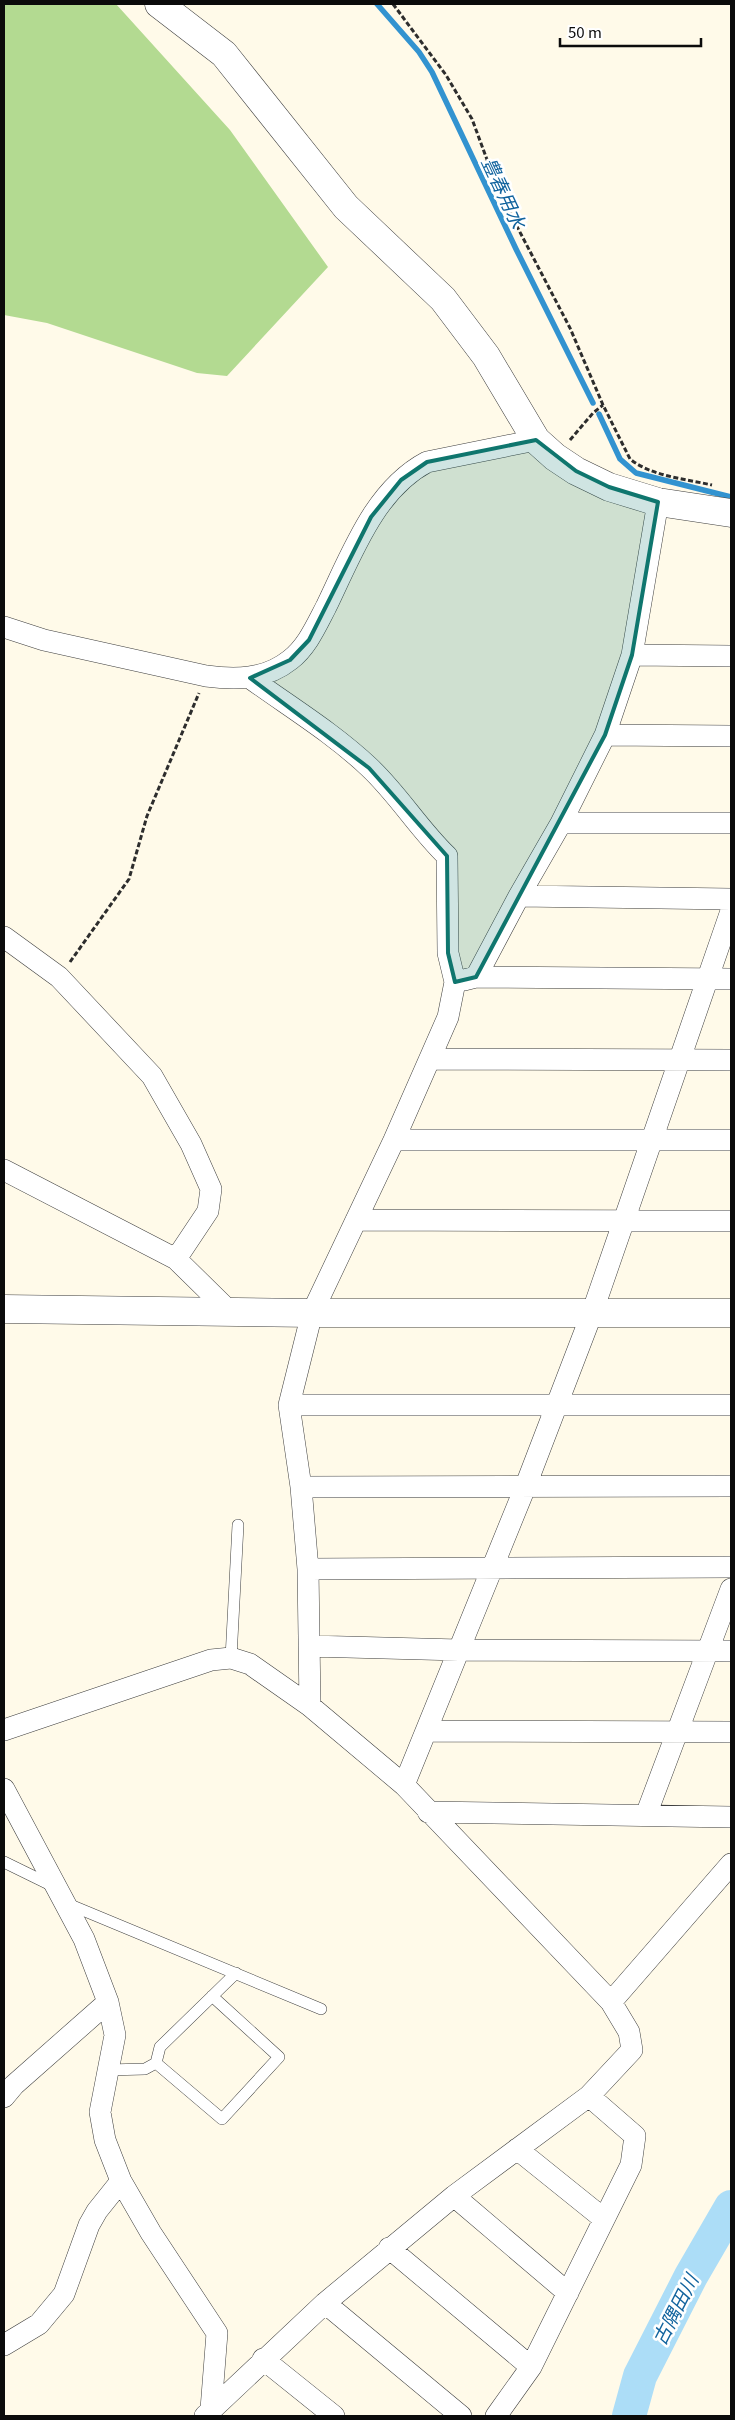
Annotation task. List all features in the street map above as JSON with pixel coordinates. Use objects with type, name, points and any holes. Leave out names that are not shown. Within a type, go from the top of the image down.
[{"type":"street","points":[[159,4],[224,54],[346,207],[443,299],[486,356],[546,449],[576,471],[609,487],[658,502],[731,513]]},
{"type":"street","points":[[4,627],[44,640],[206,676],[231,679],[250,678],[290,660],[309,640],[371,518],[401,480],[413,470],[427,462],[546,449]]},
{"type":"street","points":[[476,977],[561,823],[605,735],[632,655],[658,502]]},
{"type":"street","points":[[632,655],[731,656]]},
{"type":"street","points":[[250,678],[331,736],[369,768],[404,806],[424,833],[447,856],[448,953],[454,982],[448,1017],[394,1140],[312,1314],[289,1405],[301,1487],[308,1569],[310,1706]]},
{"type":"street","points":[[605,735],[731,736]]},
{"type":"street","points":[[561,823],[731,822]]},
{"type":"street","points":[[519,896],[731,899]]},
{"type":"street","points":[[404,1785],[526,1485],[592,1313],[731,911]]},
{"type":"street","points":[[4,937],[59,977],[152,1076],[191,1144],[211,1189],[208,1211],[176,1259]]},
{"type":"street","points":[[454,982],[476,977],[731,979]]},
{"type":"street","points":[[430,1059],[731,1060]]},
{"type":"street","points":[[394,1140],[731,1140]]},
{"type":"street","points":[[4,1170],[176,1259],[230,1312]]},
{"type":"street","points":[[356,1220],[731,1221]]},
{"type":"street","points":[[4,1309],[312,1314],[731,1314]]},
{"type":"street","points":[[289,1405],[731,1404]]},
{"type":"street","points":[[301,1487],[731,1486]]},
{"type":"street","points":[[308,1569],[731,1567]]},
{"type":"street","points":[[646,1815],[731,1589]]},
{"type":"street","points":[[309,1646],[459,1650],[731,1651]]},
{"type":"street","points":[[4,1730],[211,1660],[230,1658],[250,1664],[310,1706],[404,1785],[611,2002],[629,2032],[632,2050],[589,2096],[454,2196],[389,2248],[263,2359],[209,2414]]},
{"type":"street","points":[[426,1731],[731,1732]]},
{"type":"street","points":[[4,1789],[84,1938],[108,2002],[115,2035],[100,2112],[105,2140],[121,2181],[151,2233],[218,2333],[209,2414]]},
{"type":"street","points":[[428,1812],[731,1817]]},
{"type":"street","points":[[611,2002],[731,1864]]},
{"type":"street","points":[[4,2097],[14,2085],[108,2002]]},
{"type":"street","points":[[496,2416],[531,2367],[631,2165],[635,2136],[589,2096]]},
{"type":"street","points":[[517,2149],[604,2219]]},
{"type":"street","points":[[4,2344],[39,2324],[64,2294],[89,2225],[97,2210],[121,2181]]},
{"type":"street","points":[[454,2196],[568,2292]]},
{"type":"street","points":[[389,2248],[531,2367]]},
{"type":"street","points":[[325,2303],[461,2416]]},
{"type":"street","points":[[263,2359],[334,2416]]},
{"type":"lane","points":[[230,1658],[238,1524]]},
{"type":"lane","points":[[4,1862],[60,1895],[236,1973],[321,2008]]},
{"type":"lane","points":[[108,2070],[146,2069],[156,2063],[160,2047],[236,1973]]},
{"type":"lane","points":[[156,2063],[222,2119],[279,2057],[212,1996]]},
{"type":"path","points":[[393,4],[446,75],[472,120],[499,192],[570,328],[603,404],[630,459],[637,465],[665,475],[722,487]]},
{"type":"path","points":[[546,449],[603,404]]},
{"type":"path","points":[[59,977],[129,879],[147,816],[206,676]]},
{"type":"highlighted area","points":[[536,440],[576,471],[609,487],[658,502],[632,655],[605,735],[476,977],[455,982],[448,953],[447,856],[369,768],[250,678],[290,660],[309,640],[371,517],[401,480],[427,462]]},
{"type":"green space","points":[[4,4],[116,4],[230,130],[328,267],[227,376],[197,373],[47,323],[4,315]]},
{"type":"waterway","name":"豊春用水","points":[[377,4],[419,52],[432,72],[516,249],[593,403]]},
{"type":"waterway","name":"豊春用水","points":[[599,414],[620,459],[636,473],[731,497]]},
{"type":"waterway","name":"古隅田川","points":[[629,2416],[640,2376],[691,2276],[731,2207]]}]
